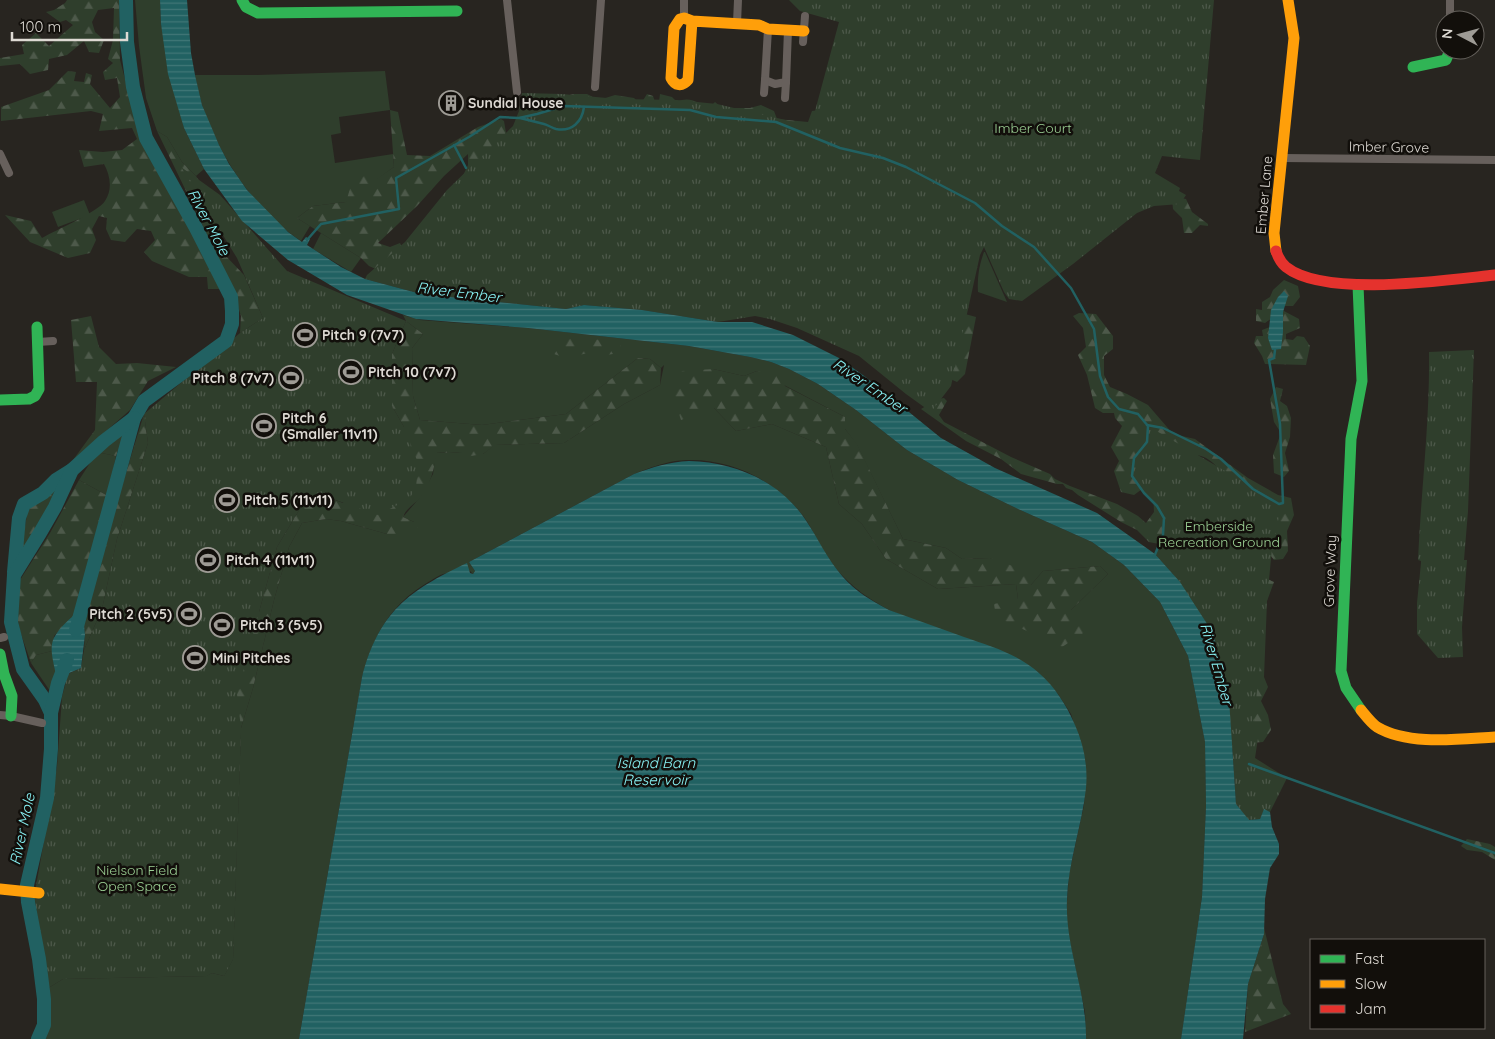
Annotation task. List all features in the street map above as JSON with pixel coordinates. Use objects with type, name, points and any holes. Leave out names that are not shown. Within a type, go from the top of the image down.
[{"type":"street","points":[[242,0],[243,4],[250,11],[258,13],[458,11]]},
{"type":"street","points":[[507,0],[517,92]]},
{"type":"street","points":[[595,87],[601,0]]},
{"type":"street","points":[[684,0],[688,20],[688,80],[684,84],[678,85],[674,84],[671,78],[674,28],[680,19],[688,20],[737,23],[768,29],[788,30],[804,37],[805,16]]},
{"type":"street","points":[[737,23],[738,0]]},
{"type":"street","name":"Ember Lane","points":[[1288,0],[1294,38],[1274,233],[1275,249],[1282,263],[1293,272],[1306,278],[1358,285],[1495,275]]},
{"type":"street","points":[[764,93],[768,29]]},
{"type":"street","points":[[785,98],[788,30]]},
{"type":"street","points":[[1413,67],[1446,60]]},
{"type":"street","points":[[765,80],[775,84],[786,82]]},
{"type":"street","points":[[0,154],[9,173]]},
{"type":"street","name":"Imber Grove","points":[[1282,158],[1495,160]]},
{"type":"street","name":"Grove Way","points":[[1358,285],[1362,370],[1360,396],[1350,456],[1342,680],[1347,691],[1368,719],[1377,727],[1388,732],[1430,738],[1495,737]]},
{"type":"street","points":[[0,400],[29,399],[35,396],[39,389],[37,327]]},
{"type":"street","points":[[38,342],[53,341]]},
{"type":"street","points":[[0,654],[4,674],[12,696],[5,716],[42,723]]},
{"type":"street","points":[[0,889],[37,892]]},
{"type":"green space","points":[[67,0],[119,0],[120,60],[139,133],[222,289],[208,289],[207,277],[189,277],[152,261],[144,252],[155,240],[151,231],[137,229],[125,242],[111,240],[106,229],[107,218],[99,216],[92,229],[96,240],[90,253],[68,258],[30,242],[5,215],[31,221],[42,238],[86,215],[105,201],[108,196],[110,182],[104,164],[84,167],[79,150],[103,152],[122,150],[137,139],[132,128],[99,131],[103,114],[91,111],[1,121],[1,107],[49,90],[68,71],[76,72],[74,81],[84,82],[86,73],[92,75],[90,84],[110,108],[120,97],[117,78],[105,80],[103,72],[113,63],[108,59],[113,40],[114,8],[98,10],[92,22],[95,32],[104,40],[99,53],[89,52],[84,41],[67,55],[49,59],[48,70],[30,74],[20,64],[0,66],[0,58],[24,54],[22,45],[36,33],[49,46],[73,25],[66,20],[60,22],[46,12],[54,10]]},
{"type":"green space","points":[[135,0],[160,0],[161,24],[184,128],[204,169],[196,176],[182,162],[167,137],[157,131],[146,98]]},
{"type":"green space","name":"Imber Court","points":[[789,0],[1214,0],[1200,160],[1162,156],[1155,173],[1180,188],[1179,191],[1186,195],[1180,204],[1154,206],[1137,213],[1073,264],[1022,301],[1009,299],[1004,292],[984,247],[980,255],[951,386],[931,412],[859,356],[797,328],[770,319],[755,316],[718,322],[642,310],[584,305],[566,309],[421,294],[365,279],[367,275],[405,242],[447,190],[513,126],[519,111],[522,93],[618,99],[677,100],[717,104],[811,126],[839,22],[800,11]]},
{"type":"green space","points":[[385,71],[390,110],[339,117],[341,133],[331,135],[335,163],[393,154],[394,167],[346,202],[313,206],[297,218],[310,226],[301,241],[284,229],[254,198],[229,163],[209,124],[202,105],[195,75],[257,75]]},
{"type":"green space","points":[[587,94],[599,100],[615,95],[634,98],[638,102],[642,102],[647,94],[653,96],[655,102],[659,102],[660,94],[672,97],[677,102],[681,100],[693,101],[708,109],[715,102],[722,108],[750,108],[761,105],[774,111],[777,119],[808,122],[812,111],[826,109],[1002,236],[378,270],[297,218],[313,206],[346,202],[355,172],[375,180],[394,167],[390,110],[398,112],[407,155],[430,156],[478,127],[501,119],[504,121],[506,133],[498,152],[561,97]],"holes":[[[468,154],[468,165],[460,182],[407,257],[400,243],[390,247],[378,243]]]},
{"type":"green space","points":[[157,131],[167,137],[182,162],[196,176],[217,210],[221,251],[244,275],[263,318],[240,333],[241,316],[231,284]]},
{"type":"green space","name":"Nielson Field Open Space","points":[[181,167],[220,195],[287,271],[406,321],[392,354],[392,406],[404,427],[418,463],[416,488],[409,499],[378,515],[327,497],[301,507],[277,547],[237,694],[241,728],[233,959],[224,976],[212,973],[207,976],[63,979],[45,990],[35,892],[57,767],[62,697],[68,674],[81,668],[84,650],[102,609],[117,539],[148,443],[144,414],[240,333],[263,318],[237,258]]},
{"type":"green space","points":[[1172,198],[1186,199],[1192,212],[1208,224],[1208,226],[1200,225],[1192,233],[1184,233],[1182,218],[1173,209]]},
{"type":"green space","points":[[84,200],[90,215],[58,227],[52,212]]},
{"type":"green space","points":[[321,233],[361,258],[351,272],[313,249]]},
{"type":"green space","points":[[984,252],[1007,302],[978,292],[979,272]]},
{"type":"green space","points":[[1284,280],[1298,286],[1300,297],[1293,306],[1284,306],[1282,310],[1299,319],[1300,328],[1286,334],[1286,339],[1293,340],[1297,336],[1304,337],[1310,346],[1306,365],[1265,364],[1254,343],[1256,336],[1263,336],[1262,330],[1281,323],[1276,315],[1265,323],[1256,321],[1256,309],[1262,310],[1262,302],[1270,297],[1273,290]]},
{"type":"green space","points":[[1079,313],[1096,314],[1113,336],[1113,349],[1104,356],[1104,375],[1110,387],[1148,405],[1173,434],[1195,439],[1248,478],[1278,495],[1291,498],[1294,515],[1287,531],[1288,551],[1283,559],[1274,560],[1232,487],[1223,474],[1206,458],[1193,454],[1179,453],[1153,481],[1134,495],[1121,492],[1114,471],[1119,461],[1111,447],[1122,426],[1115,418],[1114,413],[1103,413],[1095,408],[1087,375],[1078,355],[1086,347],[1083,328],[1073,316]]},
{"type":"green space","points":[[965,314],[976,317],[965,374],[957,382],[948,378]]},
{"type":"green space","points":[[403,315],[420,320],[528,328],[689,346],[771,362],[818,384],[856,410],[907,450],[958,480],[1092,542],[1124,565],[1160,602],[1188,656],[1205,742],[1206,806],[1202,897],[1181,1039],[1086,1039],[1085,1012],[1067,921],[1069,874],[1084,805],[1085,759],[1071,714],[1058,694],[1039,673],[889,610],[870,599],[838,571],[807,521],[792,503],[762,480],[726,465],[708,461],[689,460],[665,463],[634,474],[469,562],[475,571],[473,574],[470,571],[446,573],[437,577],[419,588],[398,606],[382,627],[362,677],[299,1039],[44,1039],[50,1014],[45,990],[63,979],[206,976],[212,973],[224,976],[233,959],[241,728],[289,547],[302,523],[326,519],[341,521],[387,534],[414,522],[403,517],[421,496],[433,474],[436,452],[483,454],[494,445],[564,443],[624,404],[660,385],[664,365],[661,368],[650,359],[638,358],[566,414],[482,425],[420,420],[413,396],[412,348],[423,334],[406,321]],"holes":[[[713,369],[744,376],[757,371],[845,417],[845,429],[857,445],[903,539],[946,548],[962,559],[990,558],[1031,585],[1043,571],[1100,566],[1108,574],[1071,610],[1018,599],[1016,584],[938,589],[886,559],[862,524],[839,504],[826,447],[772,424],[736,431],[714,408]]]},
{"type":"green space","points":[[91,316],[99,347],[116,364],[137,363],[176,367],[148,381],[130,410],[73,460],[95,430],[97,382],[76,382],[71,320]]},
{"type":"green space","points":[[406,321],[423,334],[412,348],[413,396],[420,420],[482,425],[566,414],[638,358],[650,359],[661,368],[660,385],[624,404],[564,443],[495,445],[483,454],[465,457],[461,452],[437,452],[430,481],[421,497],[404,514],[403,517],[414,522],[418,527],[406,535],[387,534],[341,521],[326,519],[302,523],[289,547],[241,728],[233,959],[224,976],[121,647],[259,612],[277,547],[301,507],[327,497],[343,503],[404,427],[392,406],[392,354]]},
{"type":"green space","points":[[561,334],[573,338],[619,341],[623,352],[602,356],[588,353],[566,358],[548,352],[547,345]]},
{"type":"green space","points":[[1474,350],[1468,511],[1464,560],[1467,560],[1462,627],[1463,657],[1438,658],[1417,634],[1417,603],[1421,563],[1418,560],[1427,430],[1429,352]]},
{"type":"green space","points":[[713,369],[744,376],[757,371],[782,377],[785,386],[845,417],[845,429],[857,444],[903,539],[946,548],[962,559],[990,558],[1027,571],[1031,585],[1043,571],[1100,566],[1108,574],[1071,610],[1085,632],[1062,647],[996,617],[994,604],[1018,599],[1016,584],[938,589],[886,559],[862,524],[839,504],[826,447],[772,424],[736,431],[714,408],[681,420],[671,389],[682,371]]},
{"type":"green space","points":[[1276,387],[1283,389],[1280,401],[1287,406],[1291,418],[1290,437],[1285,453],[1289,471],[1284,477],[1274,473],[1273,455],[1281,433],[1274,422],[1270,399]]},
{"type":"green space","points":[[944,398],[947,401],[939,415],[944,422],[1011,457],[1050,474],[1055,479],[1117,504],[1146,523],[1154,512],[1153,490],[1216,567],[1240,748],[1230,749],[1164,545],[1149,542],[1137,530],[1066,488],[1063,484],[1021,474],[1001,459],[966,441],[921,409],[938,399]]},
{"type":"green space","points":[[144,414],[148,443],[117,539],[102,609],[84,650],[83,613]]},
{"type":"green space","name":"Emberside Recreation Ground","points":[[1148,426],[1282,503],[1272,548],[1254,718],[1258,738],[1255,758],[1287,778],[1270,812],[1264,810],[1260,819],[1248,820],[1236,804],[1229,699],[1180,582],[1155,554],[1163,535],[1164,518],[1157,506],[1144,493],[1132,476],[1134,458],[1147,442]]},
{"type":"green space","points":[[126,431],[116,456],[97,452]]},
{"type":"green space","points":[[97,452],[116,456],[108,496],[79,480]]},
{"type":"green space","points":[[79,480],[108,496],[77,612],[54,636],[52,651],[36,655],[31,663],[20,631],[16,611],[20,580],[50,533]]},
{"type":"green space","points":[[62,482],[20,559],[28,508]]},
{"type":"green space","points":[[1263,577],[1274,582],[1267,601],[1264,677],[1268,687],[1261,701],[1268,715],[1271,730],[1263,742],[1250,743]]},
{"type":"green space","points":[[52,651],[56,675],[50,691],[31,663],[36,655]]},
{"type":"green space","points":[[1467,839],[1490,844],[1495,847],[1495,860],[1482,852],[1467,850],[1461,846]]},
{"type":"green space","points":[[1264,928],[1283,1004],[1291,1014],[1245,1032],[1248,984],[1264,934]]},
{"type":"water","name":"River Ember","points":[[160,0],[187,0],[191,53],[202,105],[229,164],[247,190],[288,232],[302,242],[306,237],[310,239],[307,245],[341,267],[365,279],[421,294],[566,309],[584,305],[642,310],[718,322],[752,322],[793,335],[839,358],[867,378],[941,438],[995,468],[1097,513],[1155,554],[1180,582],[1213,633],[1229,699],[1236,804],[1249,820],[1260,819],[1264,809],[1270,812],[1272,827],[1279,844],[1279,854],[1270,868],[1265,899],[1264,934],[1248,984],[1243,1039],[1181,1039],[1202,897],[1206,806],[1205,742],[1188,656],[1160,602],[1124,565],[1092,542],[958,480],[907,450],[856,410],[818,384],[771,362],[689,346],[528,328],[416,319],[347,295],[288,260],[242,221],[204,169],[184,128],[168,74],[161,24]]},
{"type":"water","points":[[1284,291],[1288,296],[1283,312],[1281,349],[1272,350],[1268,338],[1271,310],[1278,297]]},
{"type":"water","name":"Island Barn Reservoir","points":[[689,461],[723,465],[754,476],[769,484],[782,494],[805,519],[837,570],[858,591],[889,610],[994,647],[1013,656],[1031,666],[1050,684],[1060,697],[1078,733],[1085,756],[1086,788],[1070,872],[1067,918],[1083,1004],[1086,1039],[299,1039],[362,677],[377,636],[387,620],[412,594],[428,583],[467,563],[470,573],[473,574],[475,571],[469,562],[634,474],[661,465]]},
{"type":"water","points":[[77,612],[83,613],[85,635],[81,668],[60,677],[56,675],[53,660],[53,640],[60,629]]},
{"type":"waterway","name":"River Mole","points":[[76,630],[134,418],[144,401],[226,341],[232,324],[231,297],[196,228],[146,138],[133,87],[127,42],[126,0]]},
{"type":"waterway","points":[[307,240],[321,224],[399,209],[396,178],[469,137],[500,117],[519,118],[564,106],[690,110],[716,117],[776,122],[840,148],[883,158],[906,167],[975,203],[1002,226],[1034,247],[1071,288],[1094,329],[1100,376],[1108,397],[1119,409],[1138,414],[1148,426],[1147,442],[1134,458],[1132,476],[1144,493],[1157,506],[1164,518],[1163,535],[1154,557]]},
{"type":"waterway","points":[[520,118],[562,130],[575,125],[581,117],[584,107]]},
{"type":"waterway","points":[[454,145],[466,168]]},
{"type":"waterway","points":[[1147,425],[1163,428],[1206,449],[1221,459],[1253,489],[1279,504],[1283,503],[1280,424],[1269,360],[1274,358],[1275,350]]},
{"type":"waterway","name":"River Mole","points":[[51,713],[45,700],[23,669],[11,622],[14,575],[55,507],[72,470],[104,441],[134,418]]},
{"type":"waterway","points":[[14,572],[19,518],[24,504],[43,493],[56,480],[72,470]]},
{"type":"waterway","name":"River Mole","points":[[38,1039],[44,1025],[44,999],[39,959],[28,902],[27,885],[47,798],[51,749],[51,713],[58,683],[67,660]]},
{"type":"waterway","points":[[1249,764],[1495,853]]},
{"type":"traffic: fast","points":[[242,0],[246,7],[258,13],[457,11]]},
{"type":"traffic: fast","points":[[1413,67],[1446,60]]},
{"type":"traffic: fast","points":[[1358,285],[1362,381],[1351,439],[1341,671],[1346,688],[1361,710]]},
{"type":"traffic: fast","points":[[0,400],[29,399],[35,396],[39,389],[37,327]]},
{"type":"traffic: fast","points":[[0,654],[4,674],[12,696],[11,716]]},
{"type":"traffic: slow","points":[[1276,251],[1274,233],[1294,38],[1288,0]]},
{"type":"traffic: slow","points":[[692,21],[688,80],[679,85],[674,83],[671,78],[674,28],[680,19],[759,25],[768,29],[804,31]]},
{"type":"traffic: slow","points":[[1361,710],[1377,727],[1404,737],[1435,740],[1495,737]]},
{"type":"traffic: slow","points":[[0,889],[39,893]]},
{"type":"traffic: jam","points":[[1276,251],[1286,267],[1304,276],[1328,282],[1357,284],[1418,283],[1495,275]]},
{"type":"place","name":"Sundial House","points":[[451,103]]},
{"type":"place","name":"Pitch 9 (7v7)","points":[[305,335]]},
{"type":"place","name":"Pitch 10 (7v7)","points":[[351,372]]},
{"type":"place","name":"Pitch 8 (7v7)","points":[[291,378]]},
{"type":"place","name":"Pitch 6 (Smaller 11v11)","points":[[264,426]]},
{"type":"place","name":"Pitch 5 (11v11)","points":[[227,500]]},
{"type":"place","name":"Pitch 4 (11v11)","points":[[208,560]]},
{"type":"place","name":"Pitch 2 (5v5)","points":[[189,614]]},
{"type":"place","name":"Pitch 3 (5v5)","points":[[222,625]]},
{"type":"place","name":"Mini Pitches","points":[[195,658]]}]
